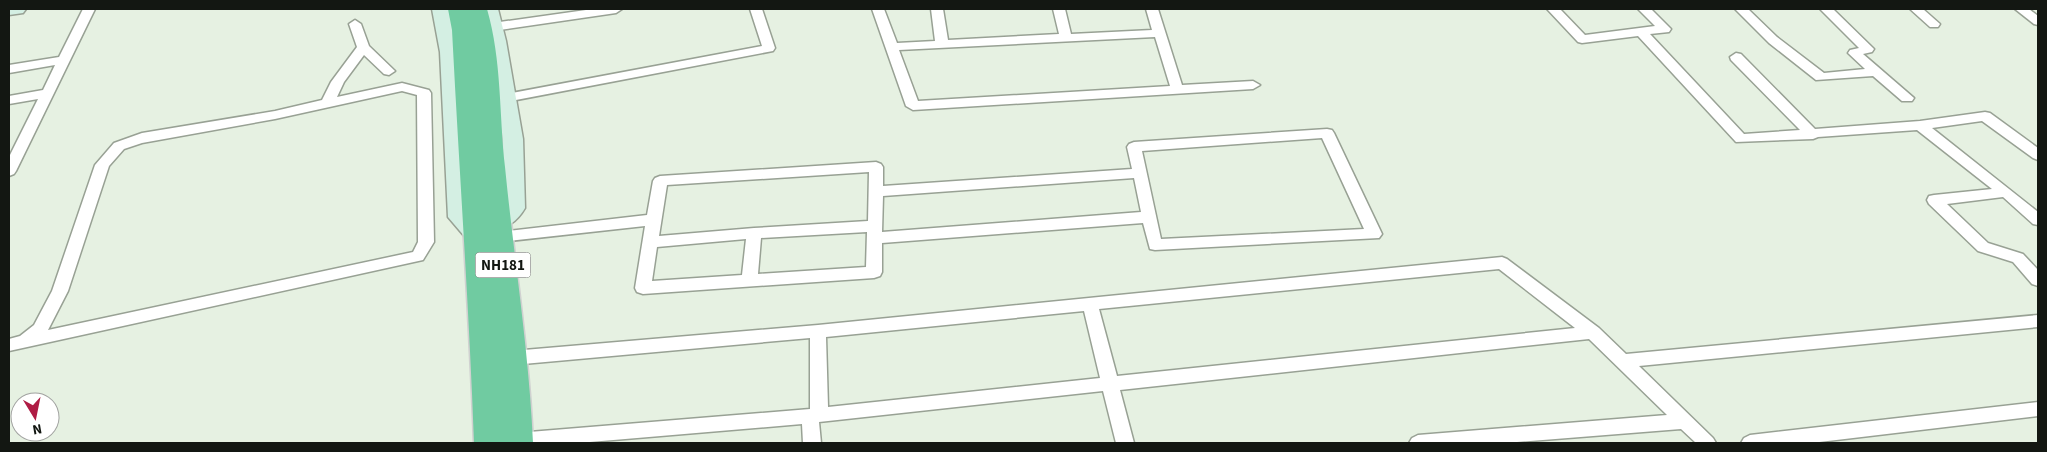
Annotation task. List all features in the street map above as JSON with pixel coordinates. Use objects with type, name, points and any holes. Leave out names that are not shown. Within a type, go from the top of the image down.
[{"type":"highway","name":"NH181","points":[[458,9],[463,30],[488,92]]},
{"type":"highway","name":"NH181","points":[[477,9],[483,28],[488,92],[473,189],[493,233],[512,358],[517,442]]},
{"type":"highway","name":"NH181","points":[[490,443],[493,233]]},
{"type":"street","points":[[9,10],[16,9]]},
{"type":"street","points":[[9,170],[89,9]]},
{"type":"street","points":[[440,9],[449,52],[459,217],[493,233],[654,220]]},
{"type":"street","points":[[489,9],[494,27],[488,92],[513,139],[515,208],[493,233]]},
{"type":"street","points":[[494,27],[616,9]]},
{"type":"street","points":[[488,92],[769,48],[756,9]]},
{"type":"street","points":[[878,9],[913,106],[1252,85]]},
{"type":"street","points":[[937,9],[942,45]]},
{"type":"street","points":[[1059,9],[1066,38]]},
{"type":"street","points":[[1152,9],[1177,89]]},
{"type":"street","points":[[1554,9],[1582,39],[1665,29],[1644,9]]},
{"type":"street","points":[[1741,9],[1773,40],[1821,77],[1876,72]]},
{"type":"street","points":[[1826,9],[1868,49],[1854,53],[1907,98]]},
{"type":"street","points":[[1916,9],[1934,24]]},
{"type":"street","points":[[2021,9],[2038,21]]},
{"type":"street","points":[[355,24],[363,46],[389,72]]},
{"type":"street","points":[[1641,32],[1741,139],[1812,135],[1920,125],[1985,116],[2038,155]]},
{"type":"street","points":[[892,47],[1160,33]]},
{"type":"street","points":[[327,104],[338,82],[363,46]]},
{"type":"street","points":[[1736,57],[1812,135]]},
{"type":"street","points":[[9,69],[63,60]]},
{"type":"street","points":[[9,345],[418,256],[426,242],[424,93],[402,87],[274,116],[142,138],[115,147],[102,165],[60,291],[40,329],[25,341]]},
{"type":"street","points":[[9,100],[47,93]]},
{"type":"street","points":[[1920,125],[2006,192],[2038,220]]},
{"type":"street","points":[[1327,133],[1374,234],[1155,245],[1138,173],[1134,148],[1327,133]]},
{"type":"street","points":[[876,166],[876,191],[874,272],[643,288],[660,181],[876,166]]},
{"type":"street","points":[[876,191],[1138,173]]},
{"type":"street","points":[[2006,192],[1934,200],[1982,247],[2018,258],[2038,280]]},
{"type":"street","points":[[650,242],[754,233],[875,232],[1149,218]]},
{"type":"street","points":[[749,281],[754,233]]},
{"type":"street","points":[[512,358],[818,331],[1502,263],[1593,332],[1707,443]]},
{"type":"street","points":[[1090,304],[1126,443]]},
{"type":"street","points":[[1622,361],[2038,321]]},
{"type":"street","points":[[812,443],[818,331]]},
{"type":"street","points":[[517,442],[814,416],[1593,332]]},
{"type":"street","points":[[1750,443],[2038,409]]},
{"type":"street","points":[[1418,443],[1684,422]]}]
